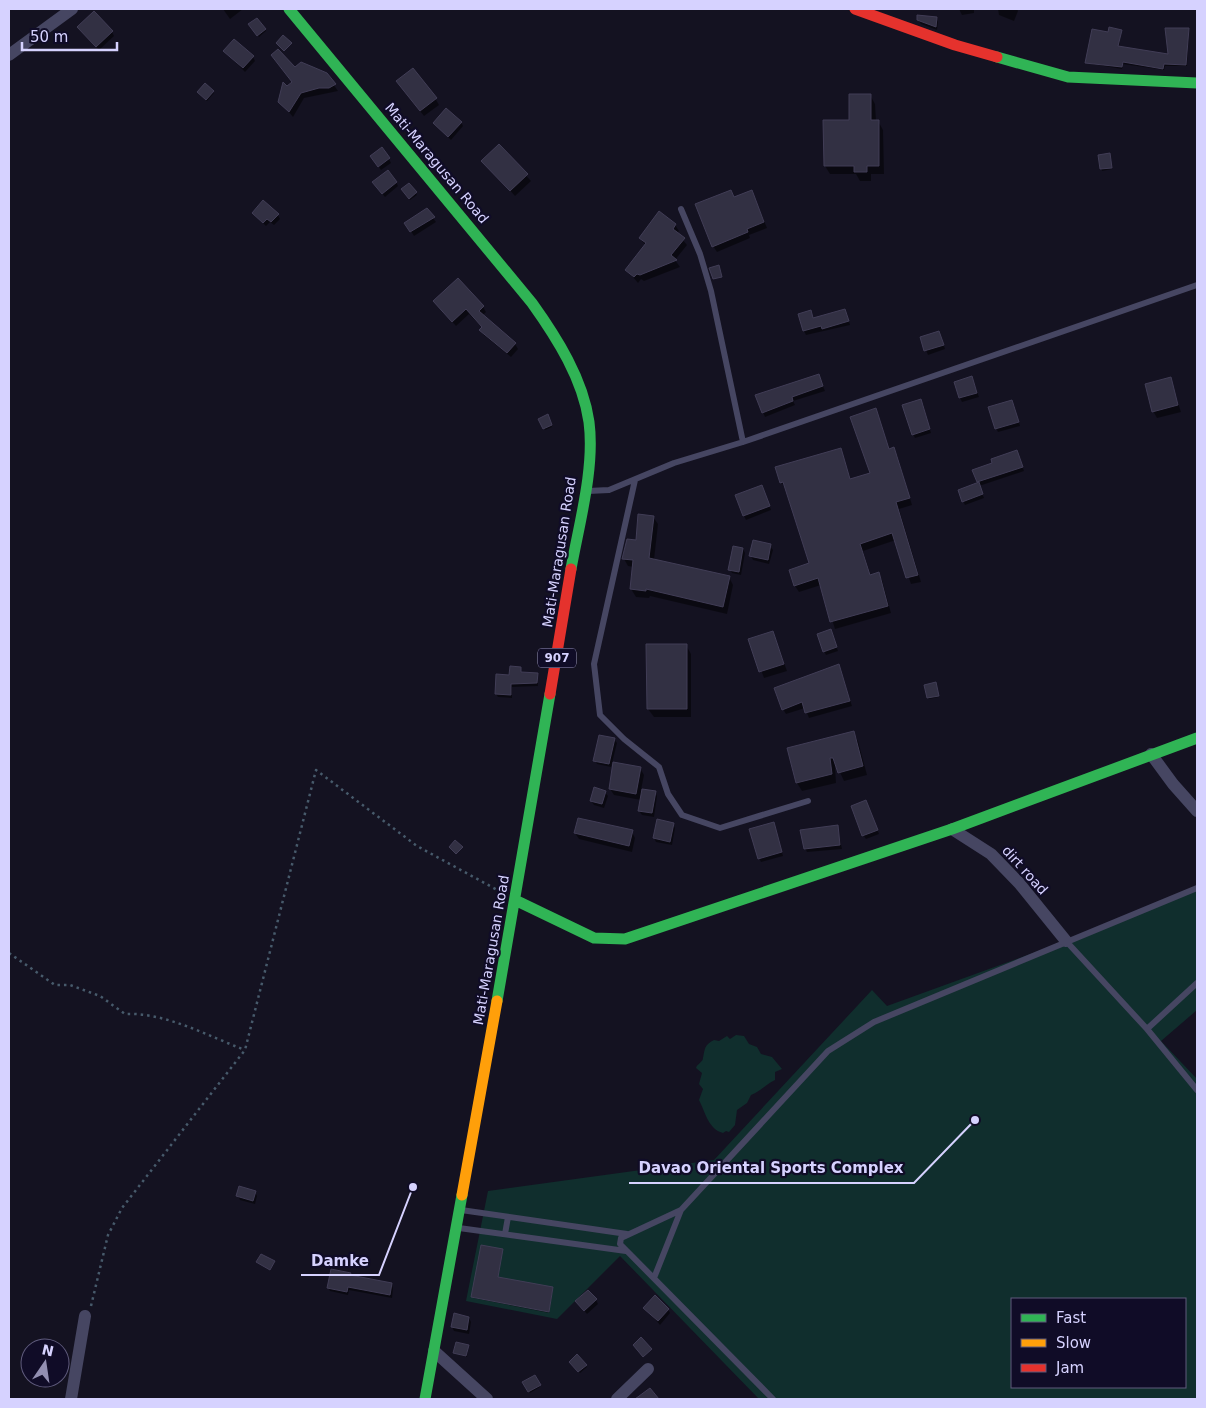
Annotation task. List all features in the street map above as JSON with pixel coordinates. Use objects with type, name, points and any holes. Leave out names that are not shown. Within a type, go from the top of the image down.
[{"type":"main road","name":"Mati-Maragusan Road","points":[[289,9],[501,264],[555,334],[580,388],[589,422],[590,459],[585,491],[461,1210],[425,1399]]},
{"type":"main road","points":[[855,9],[955,45],[1068,77],[1197,83]]},
{"type":"main road","points":[[515,900],[594,938],[608,940],[625,939],[952,829],[1197,738]]},
{"type":"street","points":[[9,55],[72,9]]},
{"type":"street","points":[[1151,754],[1173,784],[1197,811]]},
{"type":"street","name":"dirt road","points":[[952,829],[991,854],[1019,883],[1066,941]]},
{"type":"street","points":[[70,1399],[88,1312]]},
{"type":"street","points":[[434,1351],[487,1399]]},
{"type":"street","points":[[617,1399],[648,1370]]},
{"type":"lane","points":[[681,209],[700,254],[711,291],[743,442]]},
{"type":"lane","points":[[585,491],[609,490],[674,463],[743,442],[1197,285]]},
{"type":"lane","points":[[634,480],[594,664],[600,715],[624,739],[659,767],[668,794],[682,815],[720,828],[808,802]]},
{"type":"lane","points":[[654,1278],[681,1210],[828,1051],[874,1022],[1197,888]]},
{"type":"lane","points":[[1066,941],[1147,1029],[1197,1090]]},
{"type":"lane","points":[[1147,1029],[1197,983]]},
{"type":"lane","points":[[461,1210],[628,1235]]},
{"type":"lane","points":[[681,1210],[619,1241],[626,1251],[773,1399]]},
{"type":"lane","points":[[505,1234],[508,1218]]},
{"type":"lane","points":[[457,1227],[626,1251]]},
{"type":"path","points":[[88,1312],[108,1235],[122,1208],[245,1050],[316,770],[417,846],[515,900]]},
{"type":"path","points":[[9,952],[55,985],[70,985],[100,996],[125,1014],[140,1013],[173,1022],[245,1050]]},
{"type":"green space","points":[[1197,888],[1197,1010],[1161,1041],[1197,1079],[1197,1399],[759,1399],[620,1256],[557,1319],[466,1301],[488,1191],[714,1160],[872,990],[887,1006],[1066,941]]},
{"type":"green space","points":[[736,1035],[744,1036],[749,1044],[757,1047],[761,1054],[772,1057],[782,1069],[775,1072],[775,1080],[751,1095],[747,1103],[737,1110],[735,1125],[729,1132],[723,1133],[710,1124],[699,1100],[703,1089],[699,1084],[702,1073],[696,1068],[703,1059],[708,1044],[714,1040],[719,1041],[727,1036],[730,1039]]},
{"type":"building","points":[[94,11],[113,31],[96,47],[77,27]]},
{"type":"building","points":[[917,15],[937,17],[936,27],[917,20]]},
{"type":"building","points":[[257,18],[266,29],[257,36],[248,24]]},
{"type":"building","points":[[1109,27],[1122,30],[1118,46],[1168,54],[1165,28],[1189,28],[1186,65],[1164,64],[1163,69],[1123,62],[1122,67],[1085,63],[1092,29],[1108,32]]},
{"type":"building","points":[[283,35],[292,43],[284,51],[276,43]]},
{"type":"building","points":[[234,39],[254,56],[243,68],[223,51]]},
{"type":"building","points":[[278,49],[295,67],[301,62],[327,73],[336,84],[329,88],[319,88],[301,93],[289,112],[278,102],[283,82],[287,86],[292,82],[271,55]]},
{"type":"building","points":[[413,68],[437,98],[420,111],[396,81]]},
{"type":"building","points":[[205,83],[214,91],[206,100],[197,92]]},
{"type":"building","points":[[849,94],[871,94],[871,120],[879,120],[879,166],[867,166],[867,172],[854,172],[854,166],[824,166],[823,120],[849,120]]},
{"type":"building","points":[[446,108],[462,122],[448,137],[433,123]]},
{"type":"building","points":[[499,144],[528,174],[510,191],[481,161]]},
{"type":"building","points":[[382,147],[390,158],[378,167],[370,156]]},
{"type":"building","points":[[1110,153],[1112,168],[1100,169],[1098,155]]},
{"type":"building","points":[[388,170],[397,182],[382,194],[372,182]]},
{"type":"building","points":[[409,183],[417,192],[409,199],[401,189]]},
{"type":"building","points":[[731,190],[734,197],[752,190],[764,222],[747,229],[748,232],[712,247],[695,204]]},
{"type":"building","points":[[263,200],[279,214],[271,222],[267,219],[263,223],[252,213]]},
{"type":"building","points":[[427,208],[435,217],[410,232],[404,223]]},
{"type":"building","points":[[659,211],[676,224],[673,229],[685,238],[671,255],[677,260],[640,275],[637,274],[634,277],[625,270],[646,243],[639,238]]},
{"type":"building","points":[[719,265],[722,277],[713,279],[709,268]]},
{"type":"building","points":[[458,278],[484,306],[479,311],[516,343],[507,353],[479,330],[482,327],[466,309],[452,322],[433,301]]},
{"type":"building","points":[[845,309],[849,321],[822,329],[821,326],[803,331],[798,314],[811,310],[813,318]]},
{"type":"building","points":[[939,331],[944,345],[924,351],[920,337]]},
{"type":"building","points":[[819,374],[823,386],[792,397],[793,401],[762,413],[755,395]]},
{"type":"building","points":[[972,376],[977,393],[959,398],[954,382]]},
{"type":"building","points":[[1171,377],[1178,405],[1152,412],[1145,384]]},
{"type":"building","points":[[921,399],[930,429],[912,435],[902,405]]},
{"type":"building","points":[[1012,400],[1019,422],[995,429],[988,407]]},
{"type":"building","points":[[876,408],[889,449],[894,447],[910,498],[896,502],[918,575],[906,578],[892,533],[860,544],[870,575],[879,572],[888,606],[830,622],[818,578],[794,586],[789,570],[809,563],[783,482],[780,483],[775,467],[841,448],[850,479],[870,473],[850,417]]},
{"type":"building","points":[[548,414],[552,425],[543,429],[538,419]]},
{"type":"building","points":[[1017,450],[1023,467],[977,482],[972,470],[992,463],[991,459]]},
{"type":"building","points":[[979,482],[983,494],[962,502],[958,490]]},
{"type":"building","points":[[762,485],[770,506],[743,516],[735,495]]},
{"type":"building","points":[[638,514],[654,516],[649,558],[730,576],[723,607],[646,589],[646,591],[630,589],[633,560],[622,559],[627,539],[636,540]]},
{"type":"building","points":[[753,540],[771,544],[768,560],[749,556]]},
{"type":"building","points":[[733,546],[743,548],[739,572],[728,570]]},
{"type":"building","points":[[831,629],[837,647],[823,652],[817,634]]},
{"type":"building","points":[[773,631],[784,664],[759,672],[748,639]]},
{"type":"building","points":[[646,644],[687,644],[687,709],[647,709]]},
{"type":"building","points":[[839,664],[850,701],[805,713],[802,702],[782,710],[774,688]]},
{"type":"building","points":[[510,666],[521,667],[521,672],[538,673],[537,683],[511,684],[511,695],[495,694],[496,674],[509,675]]},
{"type":"building","points":[[936,682],[939,696],[927,698],[924,685]]},
{"type":"building","points":[[854,731],[863,766],[838,773],[833,758],[830,758],[832,774],[796,783],[787,748]]},
{"type":"building","points":[[599,735],[615,738],[609,764],[593,761]]},
{"type":"building","points":[[613,762],[641,767],[636,794],[609,789]]},
{"type":"building","points":[[594,787],[606,791],[602,804],[590,801]]},
{"type":"building","points":[[642,789],[656,791],[652,813],[638,811]]},
{"type":"building","points":[[866,800],[878,830],[862,836],[851,806]]},
{"type":"building","points":[[578,818],[633,830],[629,846],[574,833]]},
{"type":"building","points":[[657,819],[674,823],[670,842],[653,838]]},
{"type":"building","points":[[774,822],[782,852],[758,859],[749,829]]},
{"type":"building","points":[[838,825],[840,845],[804,849],[800,830]]},
{"type":"building","points":[[455,840],[463,847],[456,854],[449,847]]},
{"type":"building","points":[[239,1186],[256,1191],[253,1201],[236,1196]]},
{"type":"building","points":[[481,1245],[503,1249],[498,1277],[553,1287],[549,1312],[471,1297]]},
{"type":"building","points":[[261,1254],[275,1261],[270,1270],[256,1262]]},
{"type":"building","points":[[331,1269],[351,1273],[350,1275],[392,1283],[390,1295],[348,1287],[347,1292],[327,1288]]},
{"type":"building","points":[[588,1290],[597,1299],[584,1311],[575,1301]]},
{"type":"building","points":[[655,1295],[669,1309],[658,1321],[643,1308]]},
{"type":"building","points":[[454,1313],[469,1317],[467,1330],[451,1327]]},
{"type":"building","points":[[641,1337],[652,1349],[643,1357],[633,1345]]},
{"type":"building","points":[[456,1342],[469,1345],[466,1356],[453,1353]]},
{"type":"building","points":[[577,1354],[587,1365],[578,1372],[569,1362]]},
{"type":"building","points":[[535,1375],[541,1385],[528,1392],[522,1382]]},
{"type":"building","points":[[650,1388],[659,1399],[635,1399]]},
{"type":"traffic: fast","points":[[289,9],[532,303],[568,359],[586,406],[590,440],[588,477],[571,569]]},
{"type":"traffic: fast","points":[[997,57],[1068,77],[1197,83]]},
{"type":"traffic: fast","points":[[497,1001],[550,694]]},
{"type":"traffic: fast","points":[[515,900],[594,938],[625,939],[952,829],[1197,738]]},
{"type":"traffic: fast","points":[[425,1399],[462,1195]]},
{"type":"traffic: slow","points":[[462,1195],[497,1001]]},
{"type":"traffic: jam","points":[[855,9],[955,45],[997,57]]},
{"type":"traffic: jam","points":[[550,694],[571,569]]},
{"type":"place","name":"Davao Oriental Sports Complex","points":[[975,1120]]},
{"type":"place","name":"Damke","points":[[413,1187]]}]
